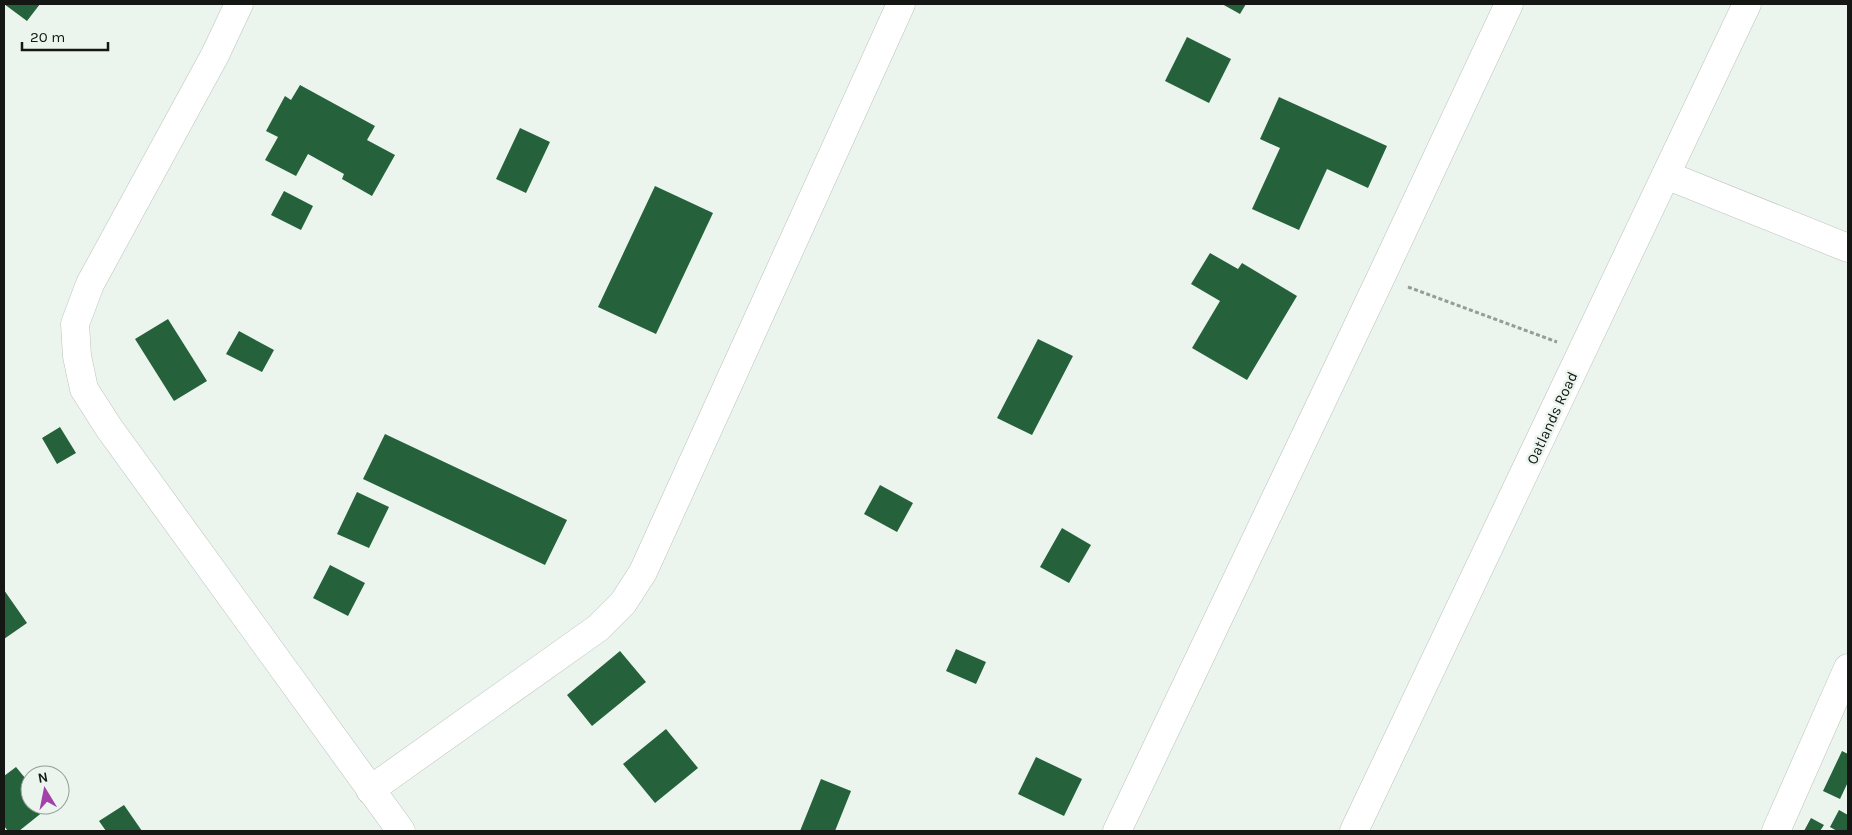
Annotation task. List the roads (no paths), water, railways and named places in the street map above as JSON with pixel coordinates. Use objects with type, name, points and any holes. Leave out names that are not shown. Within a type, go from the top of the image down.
[{"type":"street","points":[[239,4],[211,64],[90,284],[75,324],[77,356],[84,389],[109,428],[401,831]]},
{"type":"street","points":[[370,790],[598,628],[624,603],[643,572],[901,4]]},
{"type":"street","points":[[1117,831],[1509,4]]},
{"type":"street","name":"Oatlands Road","points":[[1354,831],[1748,4]]},
{"type":"street","points":[[1666,174],[1848,248]]},
{"type":"street","points":[[1776,831],[1848,668]]}]
